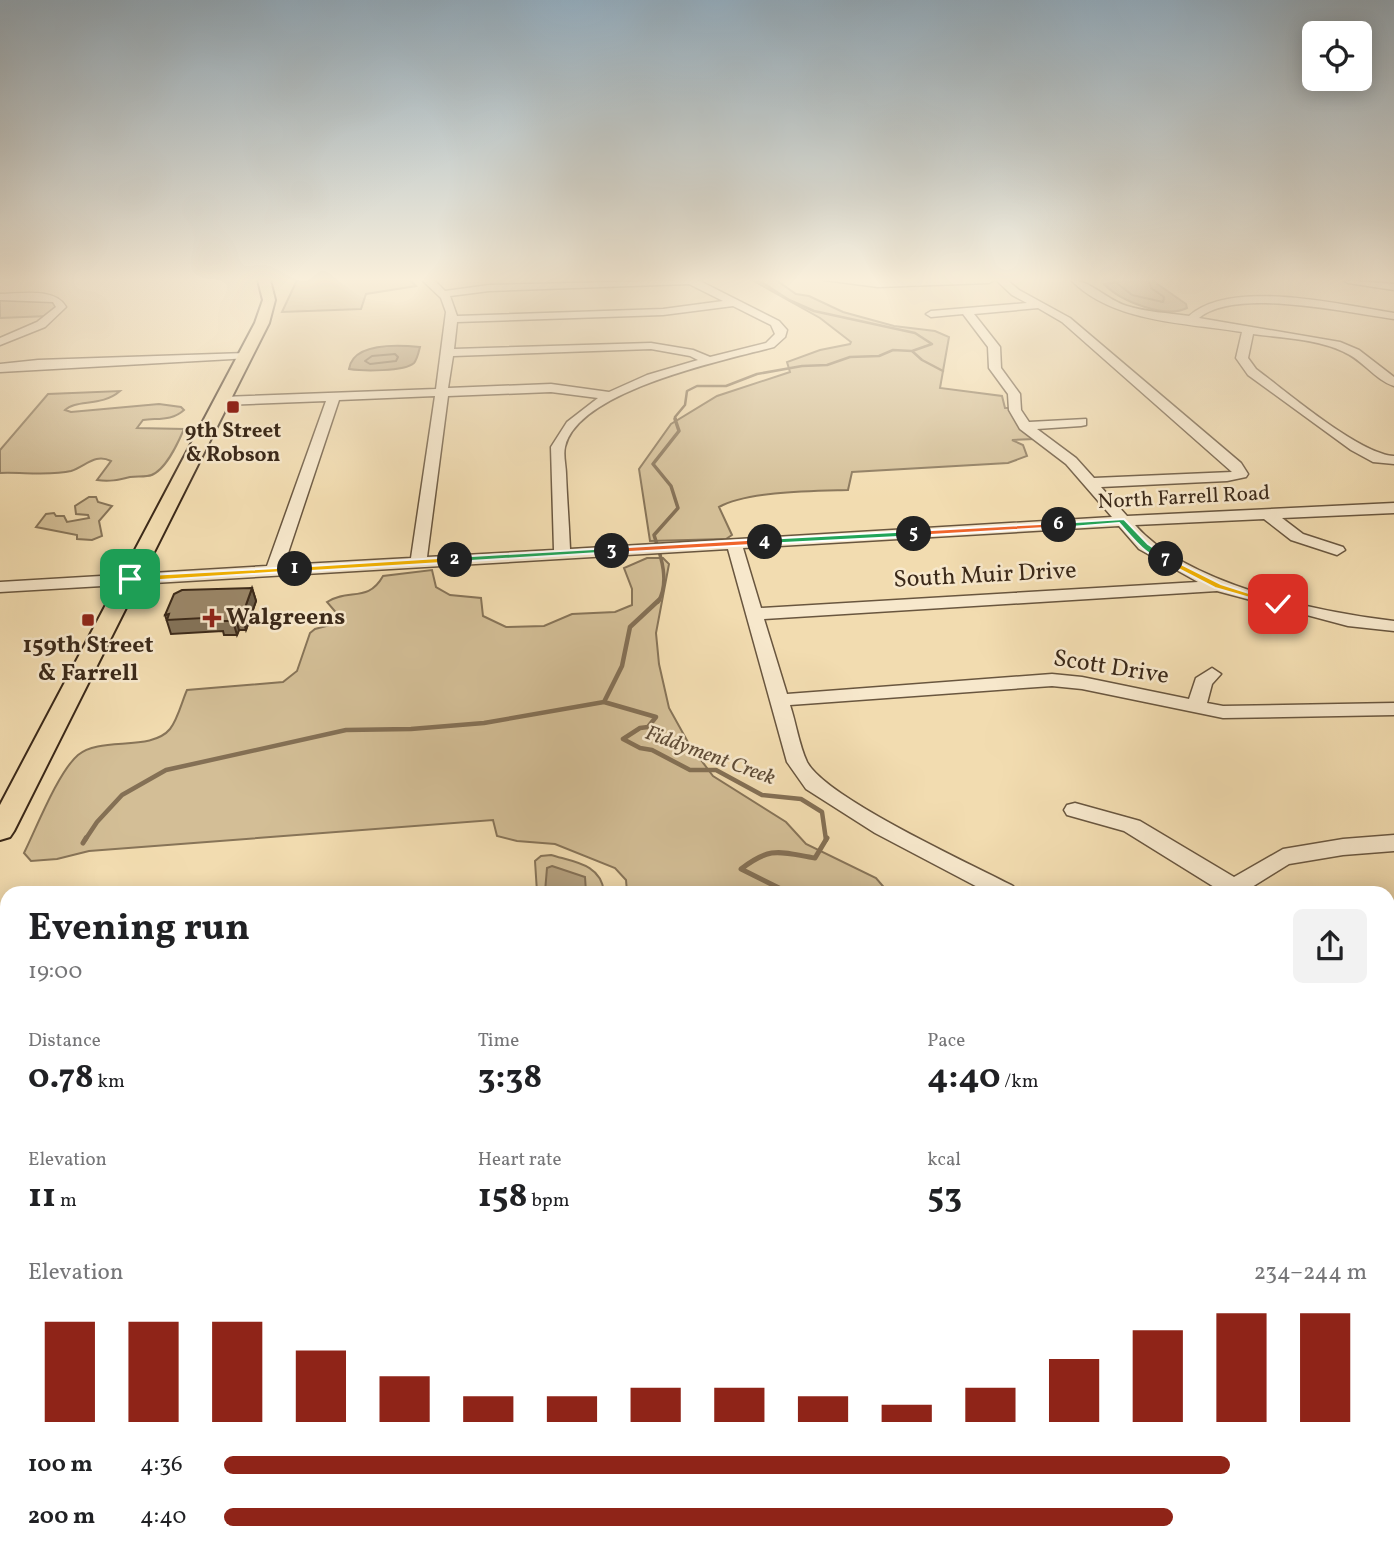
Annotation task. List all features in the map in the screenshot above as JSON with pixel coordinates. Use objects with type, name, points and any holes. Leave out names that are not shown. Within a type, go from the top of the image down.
[{"type":"main road","points":[[0,831],[134,579],[248,353]]},
{"type":"street","points":[[418,562],[447,353],[456,353]]},
{"type":"street","points":[[691,353],[711,362]]},
{"type":"street","points":[[562,554],[558,447],[562,437],[577,419],[610,396],[651,378],[743,353]]},
{"type":"street","points":[[994,353],[995,368],[1014,394],[1015,410],[1025,426],[1068,458],[1121,521],[1156,553],[1218,586],[1348,621],[1394,626]]},
{"type":"street","points":[[1090,483],[1227,477],[1241,474],[1236,466],[1104,353]]},
{"type":"street","points":[[1243,353],[1247,368],[1356,447],[1378,459],[1394,460]]},
{"type":"street","points":[[1356,353],[1365,357],[1377,371],[1394,382]]},
{"type":"street","points":[[0,368],[38,363],[246,356]]},
{"type":"street","points":[[223,401],[551,388],[610,396]]},
{"type":"street","points":[[274,571],[334,396]]},
{"type":"street","points":[[1025,426],[1081,422]]},
{"type":"street","name":"North Farrell Road","points":[[0,587],[1121,521],[1394,508]]},
{"type":"street","points":[[1269,514],[1297,537],[1337,550]]},
{"type":"street","points":[[734,544],[797,762],[813,784],[883,828],[994,886]]},
{"type":"street","name":"South Muir Drive","points":[[756,614],[1218,586]]},
{"type":"street","points":[[1196,707],[1203,682],[1212,674]]},
{"type":"street","name":"Scott Drive","points":[[779,700],[1052,680],[1223,712],[1394,709]]},
{"type":"street","points":[[1075,810],[1132,826],[1226,886]]},
{"type":"street","points":[[1238,886],[1283,857],[1343,847],[1394,844]]},
{"type":"shaded area","points":[[813,353],[946,353],[940,388],[1002,396],[1005,408],[1010,408],[1033,439],[1012,440],[1023,445],[1027,456],[1008,463],[852,472],[848,490],[764,495],[731,502],[719,507],[732,535],[726,539],[650,541],[639,469],[671,424],[717,396],[790,372],[787,362]]},
{"type":"shaded area","points":[[120,391],[105,399],[65,410],[71,412],[159,404],[181,407],[184,410],[175,416],[143,420],[137,428],[184,429],[170,457],[159,470],[145,476],[97,480],[111,461],[100,458],[71,471],[46,474],[0,473],[0,450],[48,394]]},
{"type":"shaded area","points":[[89,497],[96,497],[98,502],[112,506],[99,521],[102,536],[92,540],[77,539],[77,535],[36,527],[46,514],[64,516],[67,522],[89,518],[88,515],[76,514],[75,506]]},
{"type":"shaded area","points":[[647,558],[663,558],[669,564],[656,633],[659,664],[669,708],[689,744],[713,776],[786,822],[806,844],[876,878],[883,886],[626,886],[626,880],[615,868],[555,844],[517,841],[497,836],[493,820],[89,851],[57,859],[31,861],[24,853],[55,787],[78,755],[99,746],[151,740],[161,736],[173,725],[187,690],[283,682],[297,671],[310,633],[338,623],[339,616],[327,602],[335,598],[371,589],[383,576],[432,570],[436,587],[450,595],[481,598],[483,616],[506,627],[544,626],[572,614],[615,612],[632,605],[632,589],[624,568]]},
{"type":"shaded area","points":[[551,855],[577,862],[598,875],[603,886],[537,886],[535,861],[541,856]]},
{"type":"water","points":[[419,353],[415,362],[401,368],[349,369],[352,360],[359,354]]},
{"type":"water","points":[[552,866],[585,877],[586,886],[546,886],[547,868]]},
{"type":"building","points":[[252,588],[242,616],[235,616],[233,621],[220,621],[222,617],[167,620],[169,614],[165,615],[174,594],[182,590]]},
{"type":"waterway","name":"Fiddyment Creek","points":[[676,420],[675,417],[685,405],[687,391],[697,386],[726,386],[757,374],[802,366],[827,365],[850,357],[879,356],[887,353]]},
{"type":"waterway","points":[[914,353],[943,371]]},
{"type":"waterway","name":"Fiddyment Creek","points":[[659,600],[664,578],[662,560],[654,535],[678,508],[671,486],[653,464],[679,431],[675,419]]},
{"type":"waterway","name":"Fiddyment Creek","points":[[604,702],[622,666],[630,627],[659,600]]},
{"type":"waterway","points":[[85,840],[97,822],[122,795],[166,770],[346,730],[411,729],[484,723],[604,702]]},
{"type":"waterway","name":"Fiddyment Creek","points":[[604,702],[656,717],[648,727],[640,728],[623,739],[640,748],[652,750],[690,770],[716,770],[762,795],[801,799],[822,812],[826,840]]},
{"type":"waterway","points":[[83,843],[86,838]]},
{"type":"waterway","name":"Fiddyment Creek","points":[[775,886],[741,869],[768,854],[815,858],[826,840]]},
{"type":"place","name":"9th Street & Robson","points":[[233,407]]},
{"type":"place","name":"Walgreens","points":[[212,618]]},
{"type":"place","name":"159th Street & Farrell","points":[[88,620]]},
{"type":"route","points":[[130,579],[1121,521],[1145,546],[1183,569],[1218,586],[1278,604]]}]
